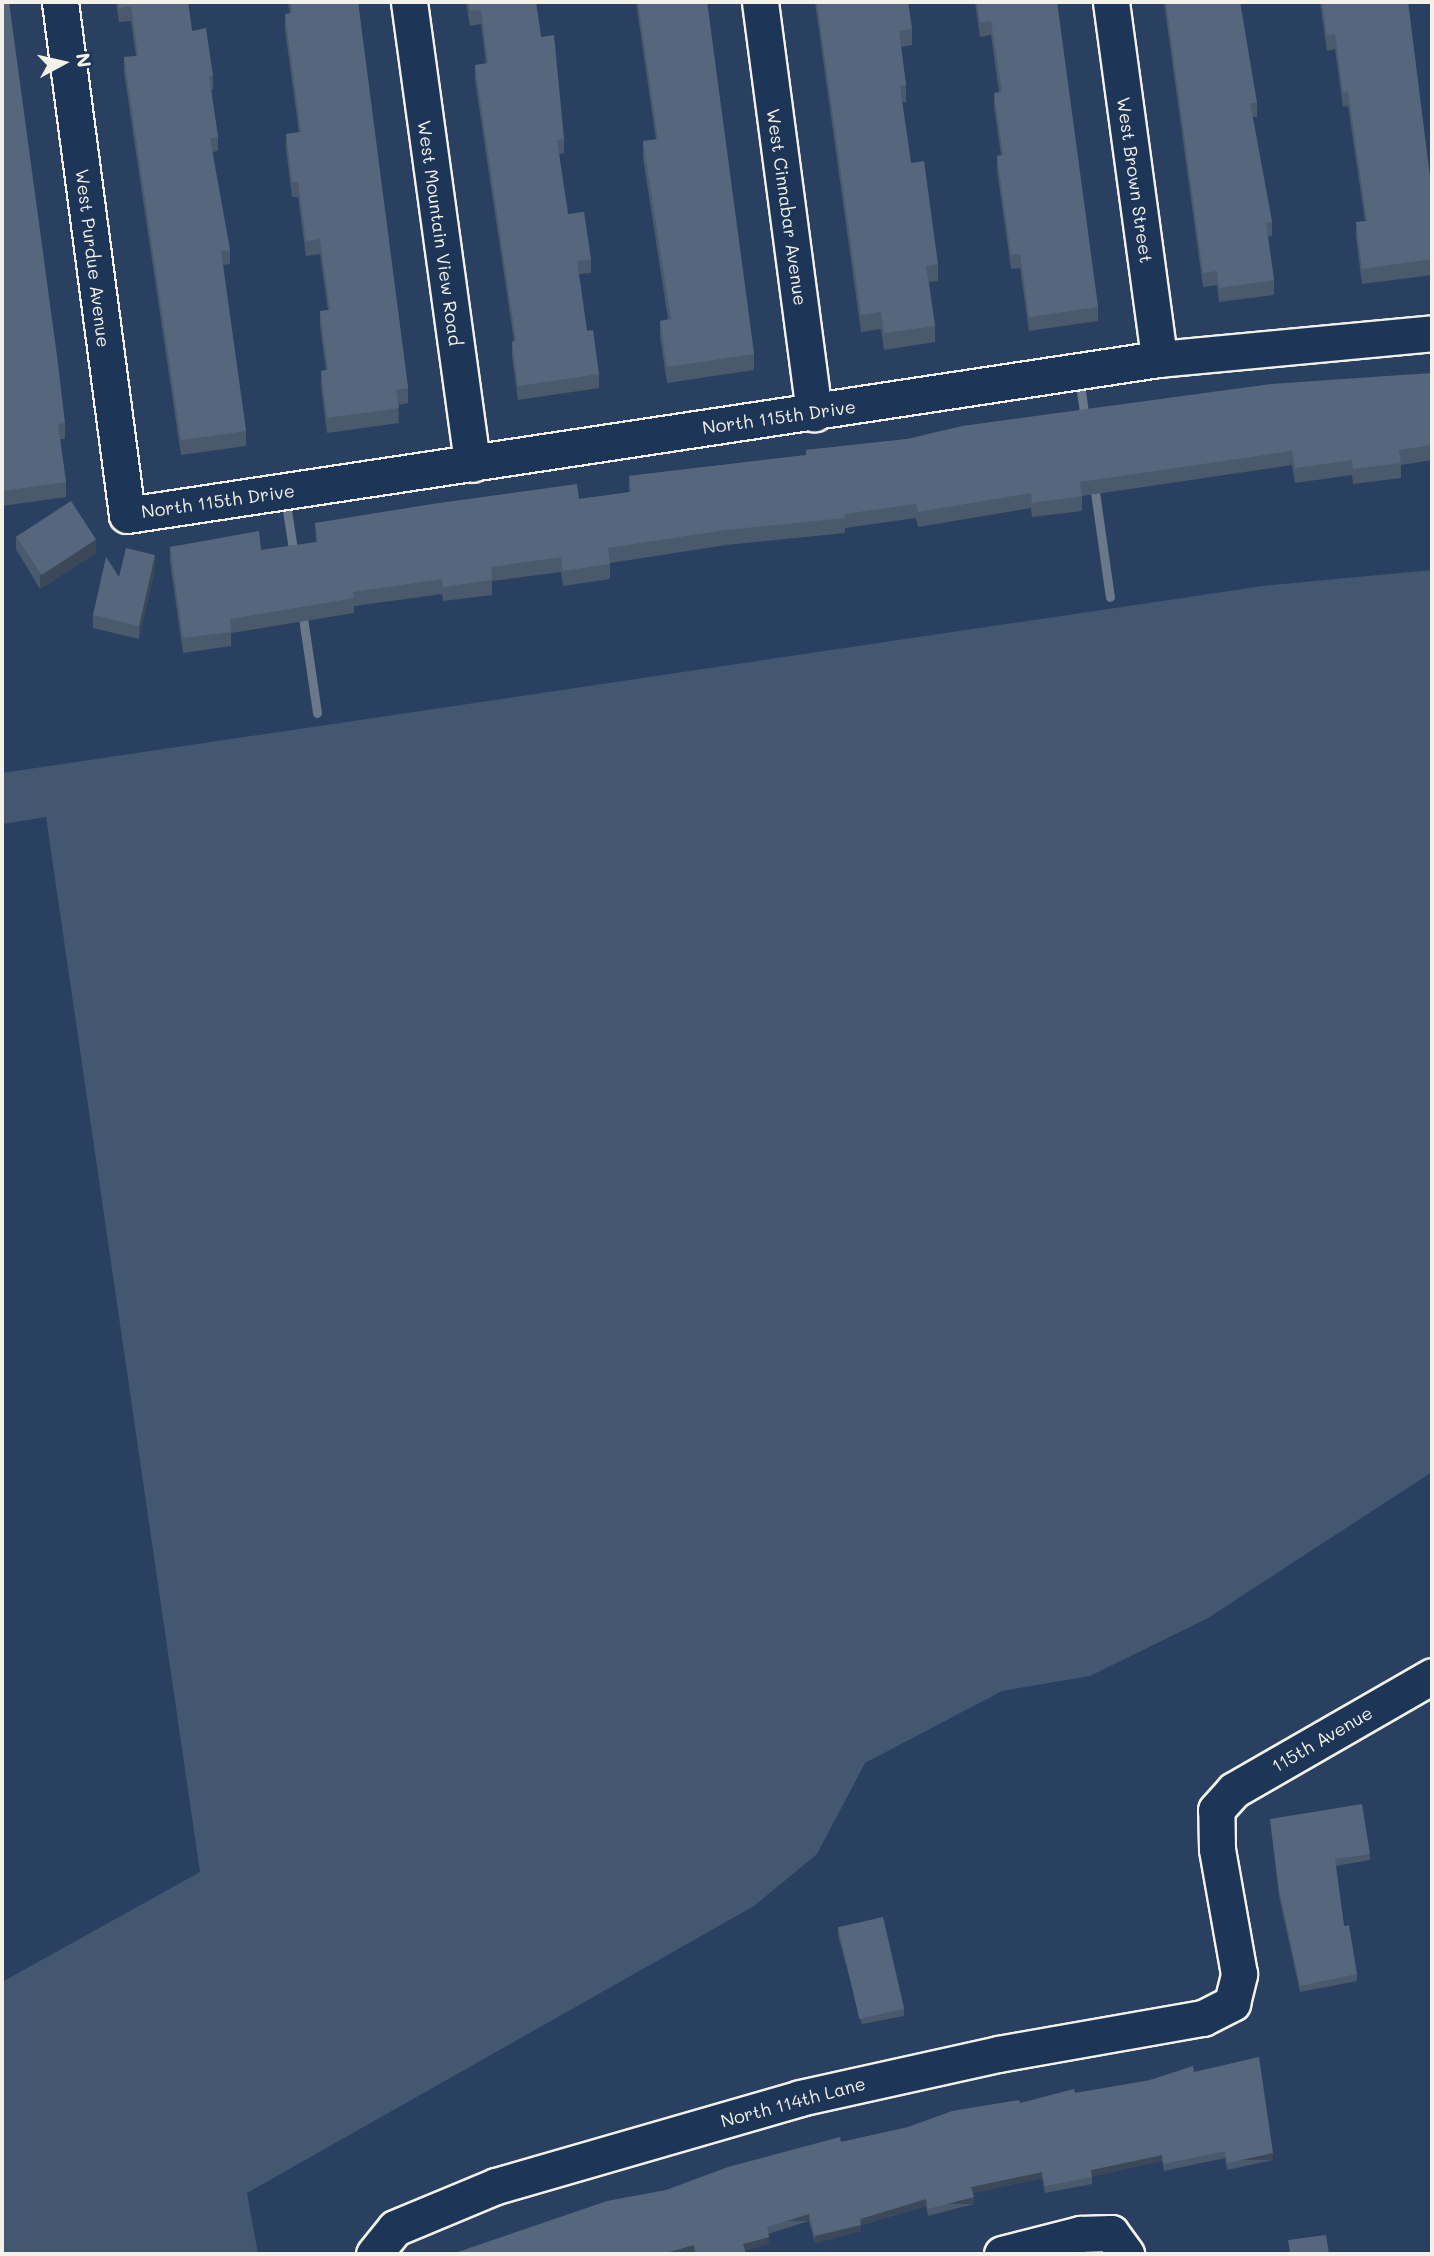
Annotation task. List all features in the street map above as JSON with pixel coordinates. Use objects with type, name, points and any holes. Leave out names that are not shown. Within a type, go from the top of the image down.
[{"type":"street","name":"West Purdue Avenue","points":[[60,2],[127,515]]},
{"type":"street","name":"West Mountain View Road","points":[[409,2],[472,464]]},
{"type":"street","name":"West Cinnabar Avenue","points":[[760,2],[814,413]]},
{"type":"street","name":"West Brown Street","points":[[1111,2],[1159,359]]},
{"type":"street","name":"North 115th Drive","points":[[127,515],[1159,359],[1432,333]]},
{"type":"street","name":"115th Avenue","points":[[1232,2003],[1239,1974],[1217,1849],[1216,1810],[1234,1790],[1432,1676]]},
{"type":"street","name":"North 114th Lane","points":[[374,2254],[395,2228],[509,2182],[800,2098],[998,2053],[1203,2018],[1232,2003]]},
{"type":"street","points":[[1002,2254],[1080,2234],[1111,2233],[1126,2254]]},
{"type":"shaded area","points":[[1432,570],[1432,1472],[1208,1618],[1090,1676],[1002,1691],[865,1763],[817,1854],[754,1906],[247,2193],[258,2254],[2,2254],[2,1982],[200,1872],[46,817],[2,824],[2,773],[1263,586]]},
{"type":"building","points":[[2,2],[9,2],[57,356],[65,423],[58,424],[66,482],[2,491]]},
{"type":"building","points":[[118,2],[188,2],[192,31],[206,28],[213,76],[209,76],[218,137],[210,138],[230,250],[221,251],[246,431],[181,440],[124,57],[138,56],[131,6],[119,8]]},
{"type":"building","points":[[291,2],[358,2],[408,388],[396,390],[399,408],[327,418],[321,371],[328,370],[320,311],[330,310],[320,239],[306,241],[298,182],[292,182],[286,134],[301,132],[285,14],[292,13]]},
{"type":"building","points":[[468,2],[536,2],[541,37],[554,35],[564,139],[557,140],[568,214],[584,212],[591,259],[577,261],[587,331],[593,330],[599,374],[518,386],[512,342],[516,341],[475,65],[488,63],[481,10],[470,11]]},
{"type":"building","points":[[638,2],[707,2],[754,354],[667,367],[660,321],[671,319],[643,141],[658,139]]},
{"type":"building","points":[[817,2],[908,2],[912,29],[899,31],[906,85],[900,86],[911,163],[924,161],[938,264],[926,266],[935,326],[884,333],[881,312],[861,315]]},
{"type":"building","points":[[977,2],[1057,2],[1098,307],[1029,317],[1020,254],[1011,255],[997,156],[1003,155],[994,93],[1002,92],[991,21],[980,23]]},
{"type":"building","points":[[1166,2],[1240,2],[1257,103],[1250,103],[1272,222],[1266,223],[1274,280],[1219,288],[1217,271],[1203,273]]},
{"type":"building","points":[[1322,2],[1408,2],[1432,194],[1432,259],[1362,269],[1356,222],[1367,221],[1348,91],[1343,92],[1335,34],[1327,35]]},
{"type":"building","points":[[1432,373],[1432,445],[1399,450],[1401,463],[1353,469],[1352,460],[1295,468],[1292,451],[1080,482],[1082,496],[1032,503],[1031,493],[918,512],[916,504],[844,514],[845,518],[726,530],[608,548],[610,564],[563,571],[561,557],[491,567],[492,580],[443,587],[442,579],[353,592],[354,598],[230,619],[231,632],[183,638],[170,547],[259,531],[261,550],[318,542],[315,523],[432,504],[577,484],[579,499],[631,492],[629,476],[806,455],[806,450],[907,439],[962,426],[1271,384]]},
{"type":"building","points":[[71,501],[96,540],[42,575],[16,536]]},
{"type":"building","points":[[126,548],[155,555],[139,626],[93,615],[106,557],[119,577]]},
{"type":"building","points":[[1362,1804],[1370,1854],[1335,1859],[1344,1926],[1349,1925],[1357,1974],[1300,1986],[1279,1889],[1270,1819]]},
{"type":"building","points":[[883,1917],[904,2009],[859,2019],[838,1927]]},
{"type":"building","points":[[1259,2057],[1273,2153],[1227,2163],[1225,2151],[1164,2164],[1162,2155],[1091,2170],[1092,2177],[1045,2186],[1042,2172],[971,2187],[974,2197],[928,2209],[926,2199],[860,2219],[861,2225],[815,2236],[809,2214],[767,2227],[769,2237],[743,2244],[746,2254],[697,2254],[694,2245],[663,2254],[452,2254],[607,2201],[666,2190],[728,2167],[840,2137],[841,2142],[908,2127],[952,2111],[1019,2100],[1020,2103],[1074,2089],[1075,2093],[1147,2081],[1193,2066],[1194,2072]]},
{"type":"building","points":[[1326,2235],[1329,2254],[1280,2254],[1290,2252],[1288,2240]]},
{"type":"waterway","points":[[1079,377],[1085,419]]},
{"type":"waterway","points":[[1094,485],[1110,597]]},
{"type":"waterway","points":[[285,497],[294,556]]},
{"type":"waterway","points":[[302,611],[317,713]]}]
